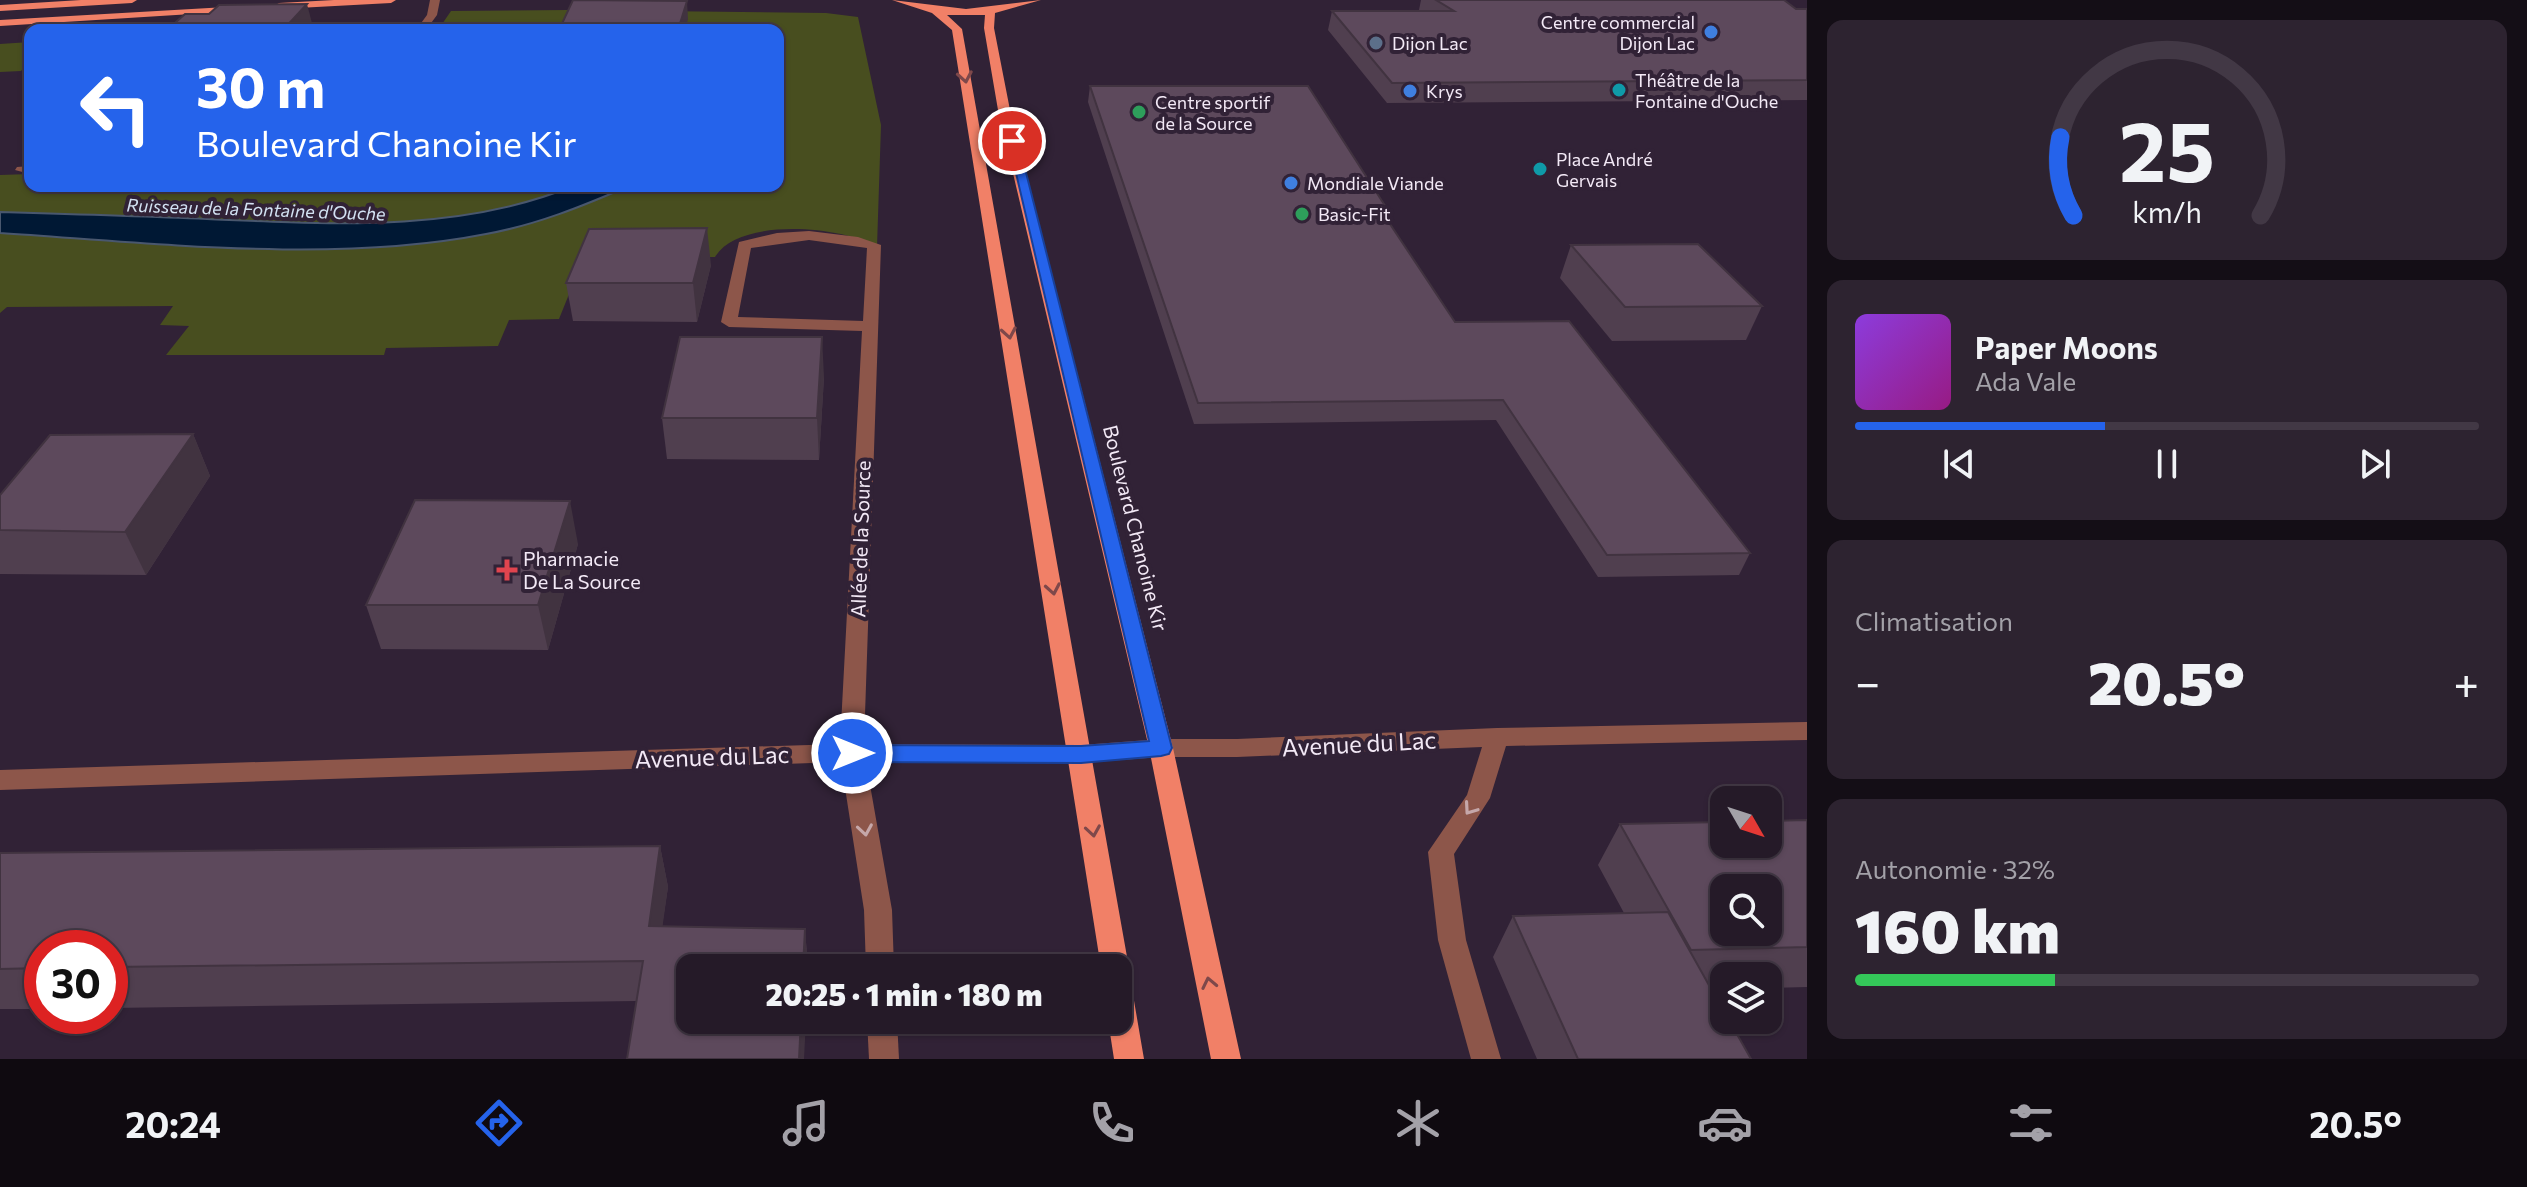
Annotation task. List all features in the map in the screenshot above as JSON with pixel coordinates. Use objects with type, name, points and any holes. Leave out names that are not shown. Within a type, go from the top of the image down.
[{"type":"main road","points":[[0,8],[132,0]]},
{"type":"main road","points":[[267,7],[391,0]]},
{"type":"main road","points":[[897,0],[935,10],[990,11],[1036,0]]},
{"type":"main road","points":[[0,23],[251,8]]},
{"type":"main road","points":[[935,10],[957,29],[1113,954]]},
{"type":"main road","name":"Boulevard Chanoine Kir","points":[[990,11],[989,28],[1004,110],[1161,748],[1226,1059]]},
{"type":"main road","points":[[1125,1034],[1129,1059]]},
{"type":"street","points":[[425,24],[432,15],[435,0]]},
{"type":"street","name":"Allée de la Source","points":[[869,326],[729,322],[744,245],[768,238],[803,235],[836,236],[874,245],[852,753],[878,910],[880,954]]},
{"type":"street","name":"Avenue du Lac","points":[[0,780],[852,753],[1081,754],[1161,748],[1237,748],[1497,737],[1807,731]]},
{"type":"street","points":[[1486,1059],[1452,940],[1441,852],[1478,798],[1497,737]]},
{"type":"street","points":[[883,1034],[884,1059]]},
{"type":"green space","points":[[451,11],[826,13],[858,17],[881,125],[877,247],[840,234],[792,229],[746,236],[727,244],[715,257],[584,257],[559,319],[509,320],[498,346],[386,348],[384,355],[166,355],[189,326],[160,325],[173,306],[7,307],[0,313],[0,175],[24,174],[24,192],[784,192],[784,24],[442,24]]},
{"type":"green space","points":[[24,42],[24,68],[21,71],[0,72],[0,44]]},
{"type":"water","points":[[556,192],[615,192],[523,226],[428,243],[367,248],[306,250],[181,246],[0,233],[0,212],[346,223],[439,218],[485,212]]},
{"type":"building","points":[[573,0],[687,1],[680,24],[562,24]]},
{"type":"building","points":[[1436,0],[1784,0],[1796,9],[1807,9],[1807,80],[1392,83],[1332,11],[1454,11]]},
{"type":"building","points":[[307,4],[289,24],[174,24],[185,14],[209,14],[219,5]]},
{"type":"building","points":[[1090,86],[1308,86],[1391,215],[1384,215],[1455,322],[1569,321],[1750,553],[1607,555],[1503,400],[1198,403]]},
{"type":"building","points":[[707,228],[693,283],[566,283],[589,229]]},
{"type":"building","points":[[1698,244],[1762,306],[1625,307],[1571,245]]},
{"type":"building","points":[[680,337],[822,337],[817,418],[662,418]]},
{"type":"building","points":[[193,434],[125,532],[0,530],[0,495],[50,435]]},
{"type":"building","points":[[415,500],[570,501],[538,605],[366,605]]},
{"type":"building","points":[[1807,820],[1807,947],[1691,950],[1620,824],[1710,822],[1710,858],[1782,858],[1782,821]]},
{"type":"building","points":[[660,846],[649,926],[805,929],[804,954],[676,954],[676,1034],[800,1034],[799,1059],[627,1059],[643,961],[128,967],[128,930],[24,930],[24,968],[0,969],[0,853]]},
{"type":"building","points":[[1668,912],[1710,987],[1710,1034],[1737,1034],[1751,1059],[1578,1059],[1513,916]]},
{"type":"place","name":"Centre commercial Dijon Lac","points":[[1711,32]]},
{"type":"place","name":"Dijon Lac","points":[[1376,43]]},
{"type":"place","name":"Théâtre de la Fontaine d'Ouche","points":[[1619,90]]},
{"type":"place","name":"Krys","points":[[1410,91]]},
{"type":"place","name":"Centre sportif de la Source","points":[[1139,112]]},
{"type":"place","name":"Place André Gervais","points":[[1540,169]]},
{"type":"place","name":"Mondiale Viande","points":[[1291,183]]},
{"type":"place","name":"Basic-Fit","points":[[1302,214]]},
{"type":"place","name":"Pharmacie De La Source","points":[[507,570]]},
{"type":"route","points":[[852,753],[1081,754],[1161,748],[1012,141]]},
{"type":"water label","name":"Ruisseau de la Fontaine d'Ouche","points":[[256,209]]}]
